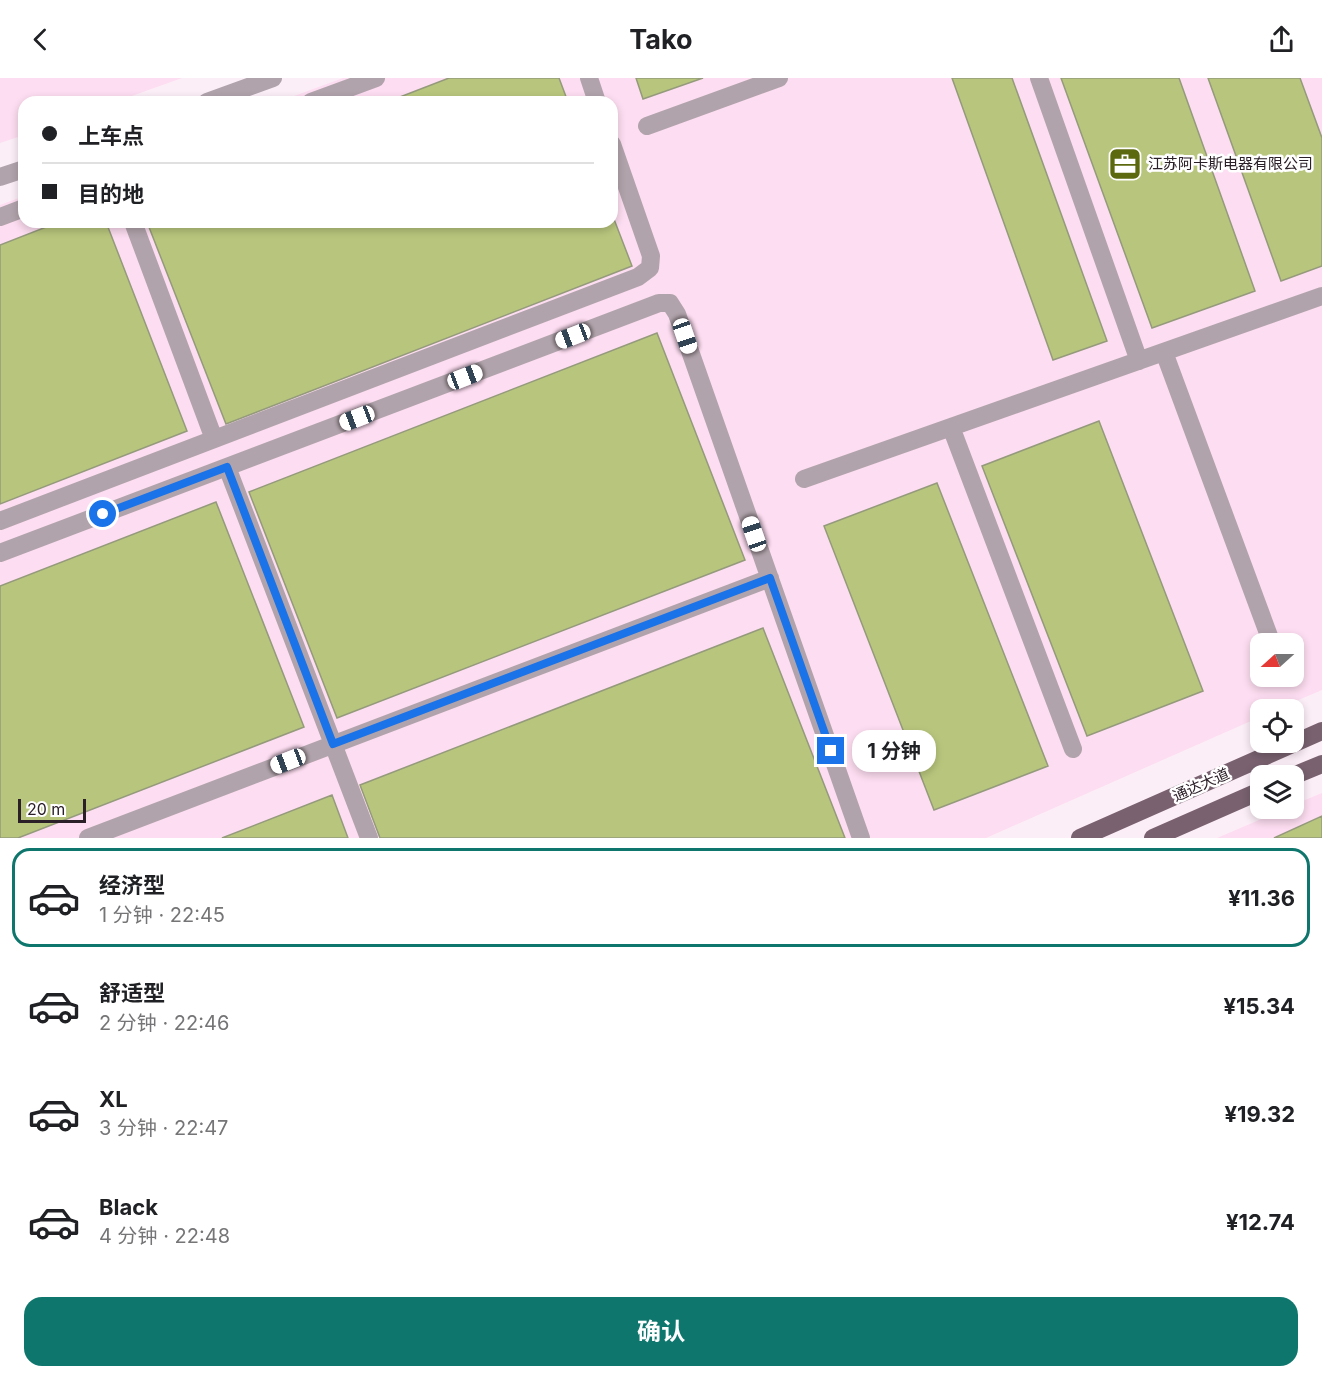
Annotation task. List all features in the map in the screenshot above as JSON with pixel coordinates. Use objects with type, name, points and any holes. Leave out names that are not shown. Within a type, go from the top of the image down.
[{"type":"main road","name":"通达大道","points":[[1080,838],[1322,731]]},
{"type":"main road","points":[[1304,771],[1322,764]]},
{"type":"main road","name":"通达大道","points":[[1153,838],[1250,795]]},
{"type":"street","points":[[224,96],[273,78]]},
{"type":"street","points":[[327,96],[376,78]]},
{"type":"street","points":[[589,78],[595,96]]},
{"type":"street","points":[[646,126],[779,78]]},
{"type":"street","points":[[1039,78],[1138,361]]},
{"type":"street","points":[[0,521],[638,277],[650,268],[651,256],[618,161]]},
{"type":"street","points":[[0,177],[18,171]]},
{"type":"street","points":[[0,217],[18,210]]},
{"type":"street","points":[[135,228],[214,439]]},
{"type":"street","points":[[804,479],[1322,296]]},
{"type":"street","points":[[0,553],[659,303],[670,303],[677,314],[861,838]]},
{"type":"street","points":[[1164,352],[1268,633]]},
{"type":"street","points":[[951,427],[1073,749]]},
{"type":"street","points":[[227,467],[369,838]]},
{"type":"street","points":[[88,838],[770,578]]},
{"type":"shaded area","points":[[0,78],[182,78],[132,96],[18,96],[18,137],[0,143]]},
{"type":"shaded area","points":[[343,78],[1322,78],[1322,690],[1301,699],[1250,699],[1250,721],[986,838],[0,838],[0,205],[18,198],[18,228],[618,228],[618,96],[294,96]]},
{"type":"shaded area","points":[[1322,793],[1322,838],[1217,838],[1262,819],[1304,819],[1304,800]]},
{"type":"building","points":[[449,78],[559,78],[566,96],[402,96]]},
{"type":"building","points":[[636,78],[703,78],[643,99]]},
{"type":"building","points":[[952,78],[1012,78],[1107,341],[1053,360]]},
{"type":"building","points":[[1061,78],[1179,78],[1255,291],[1152,328]]},
{"type":"building","points":[[1208,78],[1300,78],[1322,138],[1322,266],[1281,281]]},
{"type":"building","points":[[44,228],[108,228],[187,431],[0,504],[0,245]]},
{"type":"building","points":[[149,228],[617,228],[632,266],[226,424]]},
{"type":"building","points":[[657,333],[745,560],[337,718],[249,492]]},
{"type":"building","points":[[1099,421],[1203,691],[1087,736],[982,466]]},
{"type":"building","points":[[937,483],[1048,766],[934,810],[824,526]]},
{"type":"building","points":[[216,502],[304,727],[18,838],[0,838],[0,586]]},
{"type":"building","points":[[763,628],[845,838],[380,838],[360,785]]},
{"type":"building","points":[[332,795],[348,838],[222,838]]},
{"type":"building","points":[[1322,816],[1322,838],[1274,838]]},
{"type":"place","name":"江苏阿卡斯电器有限公司","points":[[1125,164]]},
{"type":"route","points":[[103,514],[227,467],[333,744],[770,578],[831,751]]}]
